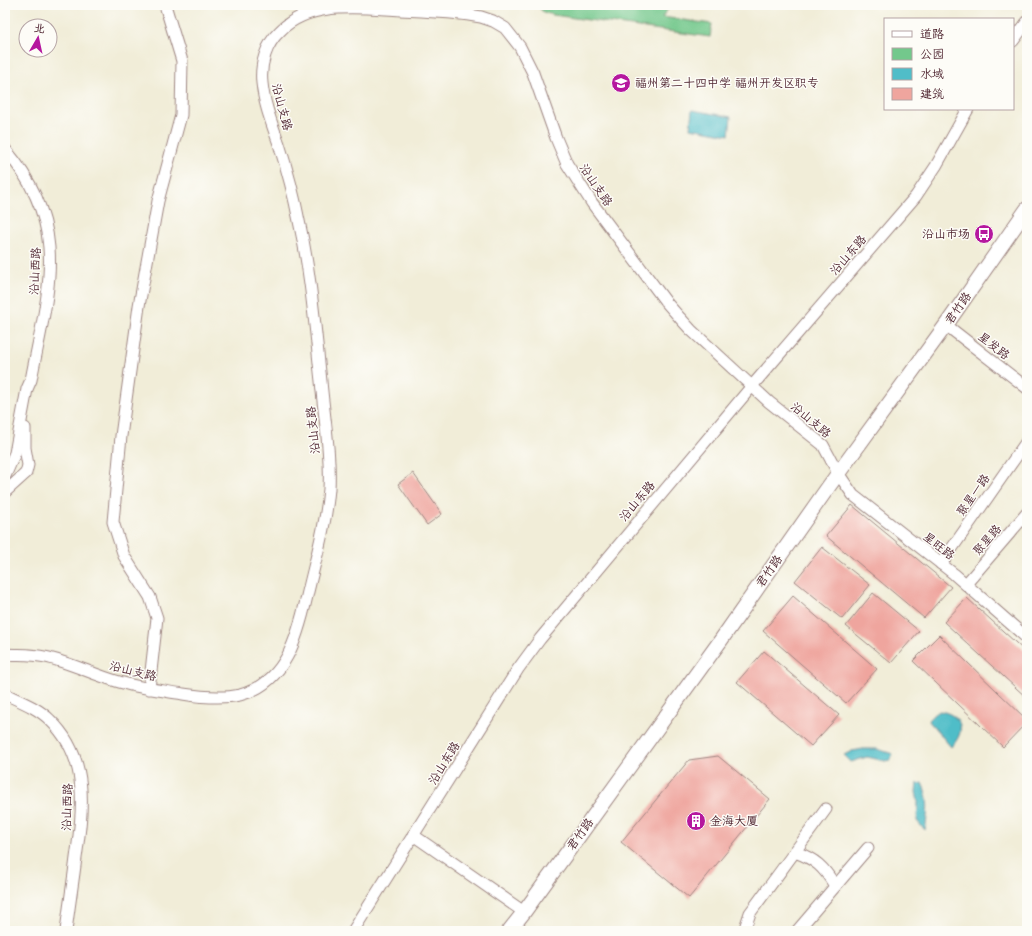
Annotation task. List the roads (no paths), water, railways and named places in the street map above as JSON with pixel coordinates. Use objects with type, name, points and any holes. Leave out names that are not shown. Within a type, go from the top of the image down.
[{"type":"main road","name":"君竹路","points":[[509,931],[708,658],[1027,209]]},
{"type":"street","points":[[149,689],[157,618],[150,597],[124,556],[113,522],[121,436],[139,306],[158,201],[181,114],[182,61],[165,5]]},
{"type":"street","name":"沿山支路","points":[[5,654],[48,658],[114,681],[149,689],[198,696],[223,697],[235,696],[249,692],[268,680],[288,656],[299,629],[323,529],[329,491],[328,445],[307,261],[299,218],[266,103],[261,80],[263,61],[269,44],[279,32],[292,21],[311,13],[353,7],[469,15],[493,21],[505,28],[520,47],[534,73],[556,138],[567,164],[592,203],[666,302],[691,330],[769,402],[823,445],[838,473]]},
{"type":"street","points":[[1014,40],[1027,22]]},
{"type":"street","name":"沿山东路","points":[[353,931],[518,669],[540,639],[752,386],[916,196],[936,166],[967,110]]},
{"type":"street","name":"沿山西路","points":[[5,150],[25,174],[37,196],[43,214],[49,243],[51,263],[50,279],[31,380],[27,389],[12,460],[5,476]]},
{"type":"street","name":"星发路","points":[[946,325],[1027,388]]},
{"type":"street","name":"沿山西路","points":[[28,465],[24,441],[32,389],[31,380]]},
{"type":"street","name":"聚星一路","points":[[941,564],[1027,441]]},
{"type":"street","points":[[5,492],[26,473],[28,465],[22,458],[12,460]]},
{"type":"street","name":"星旺路","points":[[838,473],[853,495],[966,584],[1027,638]]},
{"type":"street","name":"聚星路","points":[[966,584],[1027,514]]},
{"type":"street","name":"沿山西路","points":[[5,694],[34,709],[49,719],[60,730],[69,744],[79,770],[81,780],[81,819],[66,931]]},
{"type":"street","points":[[744,931],[750,913],[826,809]]},
{"type":"street","points":[[413,835],[524,912]]},
{"type":"street","points":[[797,931],[868,848]]},
{"type":"street","points":[[794,852],[807,856],[819,864],[828,874],[835,886]]},
{"type":"water","points":[[692,110],[731,117],[729,135],[690,128]]},
{"type":"water","points":[[940,711],[953,716],[960,724],[959,735],[951,747],[928,720]]},
{"type":"water","points":[[877,749],[893,754],[890,760],[885,761],[867,757],[851,762],[844,755],[852,751]]},
{"type":"water","points":[[922,783],[925,789],[928,806],[925,830],[917,821],[917,784]]},
{"type":"place","name":"福州第二十四中学 福州开发区职专","points":[[621,83]]},
{"type":"place","name":"沿山市场","points":[[984,234]]},
{"type":"place","name":"金海大厦","points":[[696,821]]}]
